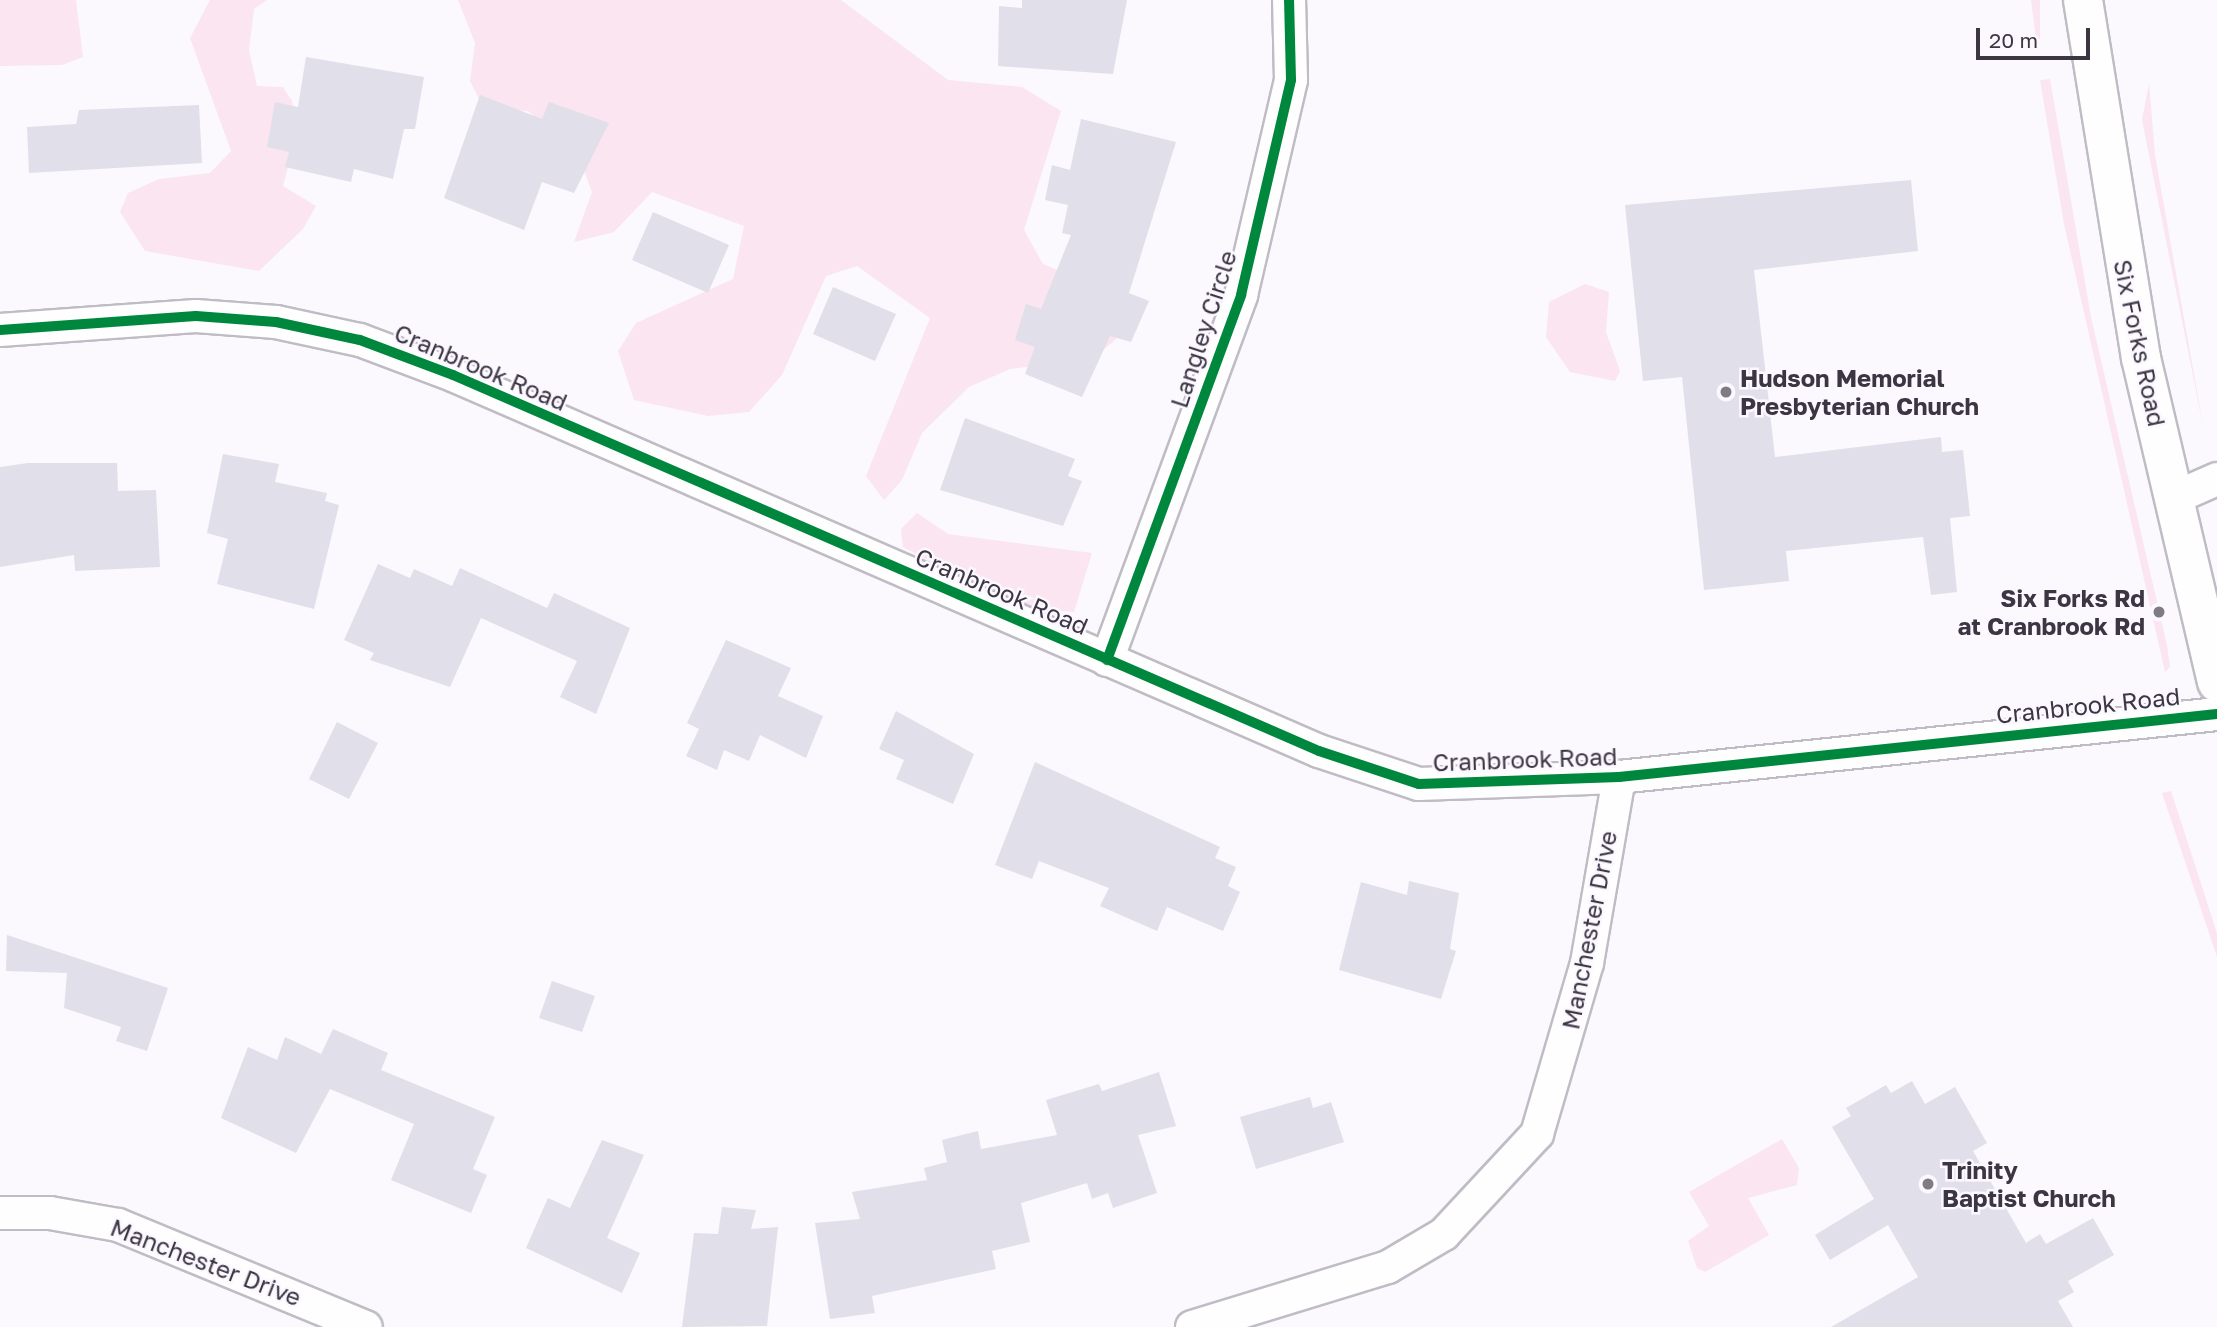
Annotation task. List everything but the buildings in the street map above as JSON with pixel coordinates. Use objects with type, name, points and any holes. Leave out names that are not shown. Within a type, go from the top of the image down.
[{"type":"main road","name":"Six Forks Road","points":[[2083,0],[2113,211],[2174,498],[2217,682]]},
{"type":"street","name":"Langley Circle","points":[[1107,660],[1241,295],[1291,80],[1289,0]]},
{"type":"street","name":"Cranbrook Road","points":[[0,330],[196,316],[276,322],[360,340],[453,374],[1319,751],[1419,784],[1619,777],[2217,713]]},
{"type":"street","points":[[2174,498],[2217,479]]},
{"type":"street","name":"Manchester Drive","points":[[1192,1327],[1388,1267],[1444,1234],[1537,1134],[1587,964],[1619,777]]},
{"type":"street","name":"Manchester Drive","points":[[0,1213],[50,1213],[118,1225],[366,1327]]},
{"type":"shaded area","points":[[0,0],[76,0],[83,57],[62,65],[0,66]]},
{"type":"shaded area","points":[[210,0],[267,0],[254,9],[249,50],[257,86],[283,87],[292,101],[298,129],[283,186],[316,206],[303,229],[259,271],[145,251],[120,212],[128,193],[159,179],[210,173],[231,151],[190,38]]},
{"type":"shaded area","points":[[458,0],[841,0],[948,80],[1022,87],[1061,111],[1024,230],[1043,264],[1091,284],[1124,332],[1093,359],[1010,369],[969,387],[922,433],[902,480],[884,500],[866,476],[930,318],[857,266],[826,276],[782,375],[749,412],[708,416],[634,400],[618,351],[636,323],[733,279],[744,226],[652,192],[614,232],[574,242],[592,192],[578,155],[528,111],[484,109],[470,81],[475,43]]},
{"type":"shaded area","points":[[2031,0],[2040,0],[2040,39],[2036,39]]},
{"type":"shaded area","points":[[2050,79],[2091,317],[2167,645],[2170,667],[2165,672],[2064,224],[2040,80]]},
{"type":"shaded area","points":[[2149,83],[2155,155],[2204,431],[2142,120]]},
{"type":"shaded area","points":[[1585,284],[1609,292],[1606,332],[1620,371],[1615,381],[1570,372],[1546,337],[1549,302]]},
{"type":"shaded area","points":[[917,513],[948,534],[1092,553],[1074,612],[1018,608],[903,547],[901,529]]},
{"type":"shaded area","points":[[2171,791],[2217,933],[2217,957],[2162,793]]},
{"type":"shaded area","points":[[1782,1139],[1799,1168],[1797,1185],[1748,1198],[1769,1235],[1705,1272],[1697,1268],[1688,1241],[1709,1226],[1689,1192]]},
{"type":"cycle path","points":[[1107,660],[1241,295],[1291,80],[1289,0]]},
{"type":"cycle path","points":[[0,330],[196,316],[276,322],[360,340],[453,375],[1319,751],[1419,784],[1619,777],[2217,714]]},
{"type":"place","name":"Hudson Memorial Presbyterian Church","points":[[1726,392]]},
{"type":"place","name":"Six Forks Rd at Cranbrook Rd","points":[[2159,612]]},
{"type":"place","name":"Trinity Baptist Church","points":[[1928,1184]]}]
